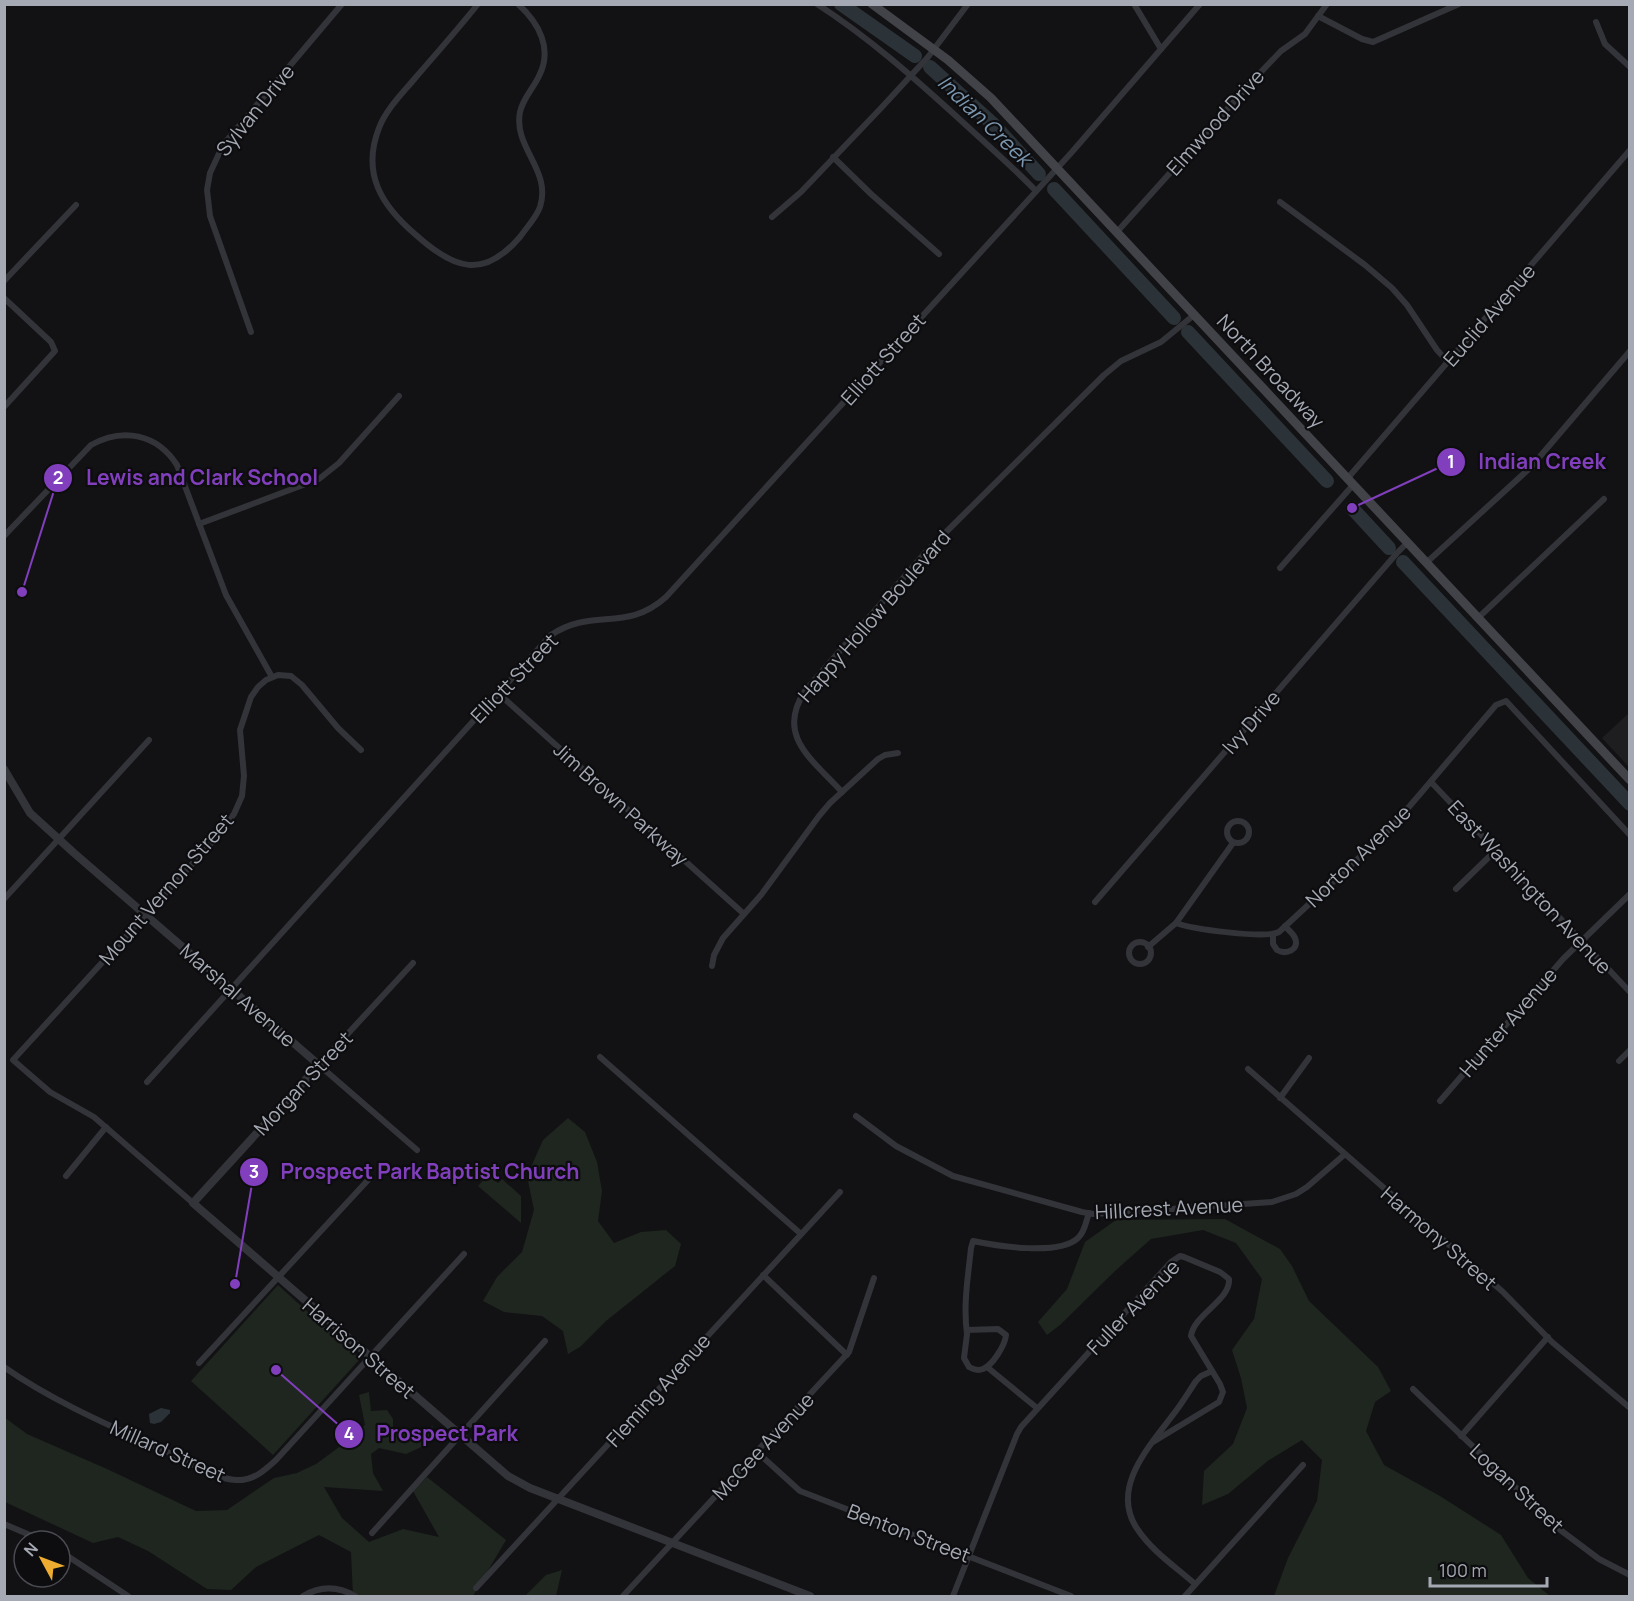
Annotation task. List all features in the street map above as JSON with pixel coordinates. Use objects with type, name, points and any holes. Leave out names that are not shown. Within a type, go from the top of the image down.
[{"type":"main road","name":"North Broadway","points":[[872,4],[977,84],[1629,780]]},
{"type":"street","name":"Sylvan Drive","points":[[250,332],[210,216],[207,190],[210,173],[223,145],[342,4]]},
{"type":"street","points":[[478,4],[392,105],[379,127],[373,154],[375,180],[383,201],[391,212],[441,256],[450,261],[469,265],[487,262],[506,252],[533,221],[542,198],[540,173],[521,138],[519,121],[524,100],[543,66],[545,49],[536,23],[518,4]]},
{"type":"street","points":[[817,4],[911,75],[1036,191]]},
{"type":"street","points":[[771,217],[791,201],[911,75],[968,4]]},
{"type":"street","points":[[1134,4],[1161,49]]},
{"type":"street","name":"Elliott Street","points":[[147,1082],[544,641],[561,628],[582,621],[615,620],[637,616],[666,597],[1057,169],[1200,4]]},
{"type":"street","name":"Elmwood Drive","points":[[1116,232],[1258,75],[1281,51],[1305,34],[1327,4]]},
{"type":"street","points":[[1318,16],[1372,42],[1459,4]]},
{"type":"street","points":[[1596,22],[1605,44],[1629,67]]},
{"type":"street","name":"Euclid Avenue","points":[[1280,568],[1448,362],[1629,150]]},
{"type":"street","points":[[833,158],[939,254]]},
{"type":"street","points":[[1280,202],[1392,288],[1448,362]]},
{"type":"street","points":[[4,281],[76,205]]},
{"type":"street","points":[[4,298],[51,342],[55,351],[4,407]]},
{"type":"street","name":"Happy Hollow Boulevard","points":[[842,792],[804,750],[795,735],[793,718],[795,709],[805,691],[925,553],[1104,375],[1121,361],[1161,342],[1194,315]]},
{"type":"street","points":[[1426,563],[1531,467],[1629,351]]},
{"type":"street","points":[[199,524],[319,478],[339,463],[399,396]]},
{"type":"street","points":[[4,536],[91,445],[101,439],[120,434],[132,434],[149,439],[163,447],[171,455],[183,479],[232,610],[272,677],[291,676],[361,750]]},
{"type":"street","points":[[1478,618],[1604,499]]},
{"type":"street","name":"Ivy Drive","points":[[1095,902],[1407,543]]},
{"type":"street","name":"Mount Vernon Street","points":[[13,1060],[215,839],[238,806],[244,782],[240,747],[242,719],[258,687],[272,677]]},
{"type":"street","name":"Jim Brown Parkway","points":[[498,693],[744,914]]},
{"type":"street","name":"Norton Avenue","points":[[1273,935],[1391,828],[1497,705],[1506,701],[1629,835]]},
{"type":"street","points":[[4,899],[149,740]]},
{"type":"street","points":[[712,966],[718,946],[772,880],[819,816],[878,759],[885,755],[898,753]]},
{"type":"street","name":"Marshal Avenue","points":[[4,769],[30,813],[59,840],[417,1150]]},
{"type":"street","name":"East Washington Avenue","points":[[1431,782],[1629,992]]},
{"type":"street","points":[[1148,947],[1176,923],[1233,843]]},
{"type":"street","points":[[1456,889],[1496,850]]},
{"type":"street","name":"Hunter Avenue","points":[[1440,1101],[1563,959],[1629,894]]},
{"type":"street","points":[[1176,923],[1188,928],[1273,935],[1274,944],[1281,953],[1290,952],[1296,941],[1285,926]]},
{"type":"street","name":"Morgan Street","points":[[193,1203],[413,963]]},
{"type":"street","points":[[1619,1061],[1629,1050]]},
{"type":"street","points":[[600,1057],[801,1234]]},
{"type":"street","points":[[1280,1098],[1310,1058]]},
{"type":"street","name":"Harrison Street","points":[[13,1060],[50,1092],[86,1111],[508,1476],[530,1488],[810,1596]]},
{"type":"street","name":"Harmony Street","points":[[1248,1069],[1496,1286],[1548,1337],[1629,1408]]},
{"type":"street","name":"Hillcrest Avenue","points":[[856,1116],[896,1146],[953,1176],[1089,1213],[1272,1202],[1307,1188],[1344,1155]]},
{"type":"street","points":[[66,1176],[105,1127]]},
{"type":"street","points":[[199,1363],[368,1180]]},
{"type":"street","name":"Fleming Avenue","points":[[476,1588],[840,1192]]},
{"type":"street","points":[[967,1330],[998,1329],[1006,1335],[1003,1345],[987,1367],[978,1370],[969,1367],[964,1358],[967,1330],[964,1314],[973,1241],[1023,1248],[1063,1245],[1081,1235],[1089,1213]]},
{"type":"street","name":"Millard Street","points":[[4,1367],[23,1380],[108,1424],[213,1474],[240,1480],[261,1473],[276,1461],[464,1254]]},
{"type":"street","name":"Fuller Avenue","points":[[953,1596],[1017,1434],[1037,1408],[1171,1262],[1180,1256],[1220,1272],[1229,1279],[1227,1289],[1192,1331],[1192,1341],[1223,1392],[1219,1402],[1153,1442]]},
{"type":"street","points":[[763,1275],[847,1354]]},
{"type":"street","name":"McGee Avenue","points":[[623,1596],[847,1354],[874,1278]]},
{"type":"street","points":[[1461,1436],[1548,1337]]},
{"type":"street","points":[[372,1533],[545,1341]]},
{"type":"street","points":[[987,1367],[1037,1408]]},
{"type":"street","points":[[1195,1584],[1148,1544],[1136,1528],[1128,1498],[1129,1484],[1136,1467],[1196,1381],[1212,1371]]},
{"type":"street","name":"Logan Street","points":[[1413,1389],[1559,1530],[1599,1559],[1629,1575]]},
{"type":"street","name":"Benton Street","points":[[757,1452],[800,1491],[1071,1596]]},
{"type":"street","points":[[1185,1596],[1303,1465]]},
{"type":"street","points":[[72,1559],[128,1596]]},
{"type":"street","points":[[303,1596],[316,1590],[329,1588],[355,1596]]},
{"type":"shaded area","points":[[1629,713],[1629,767],[1602,738]]},
{"type":"shaded area","points":[[568,1118],[585,1132],[597,1162],[602,1191],[598,1221],[614,1243],[641,1232],[666,1230],[681,1244],[675,1266],[606,1321],[580,1347],[568,1354],[563,1331],[542,1316],[504,1312],[483,1301],[497,1277],[522,1252],[534,1210],[527,1176],[543,1140]]},
{"type":"shaded area","points":[[488,1175],[498,1183],[502,1179],[521,1196],[521,1223],[478,1186]]},
{"type":"shaded area","points":[[1225,1219],[1280,1249],[1292,1266],[1309,1301],[1378,1367],[1391,1391],[1375,1402],[1366,1431],[1384,1465],[1440,1496],[1501,1535],[1528,1578],[1550,1596],[1274,1596],[1288,1558],[1317,1501],[1322,1460],[1302,1440],[1269,1460],[1228,1494],[1202,1505],[1204,1471],[1233,1444],[1247,1408],[1232,1350],[1254,1319],[1262,1279],[1236,1243],[1203,1230],[1151,1239],[1047,1335],[1038,1322],[1067,1289],[1085,1242],[1116,1220]]},
{"type":"shaded area","points":[[278,1285],[360,1359],[273,1455],[191,1381]]},
{"type":"shaded area","points":[[369,1392],[371,1411],[387,1410],[393,1419],[393,1430],[414,1432],[433,1426],[428,1444],[406,1454],[379,1448],[371,1454],[373,1473],[383,1491],[324,1487],[342,1518],[369,1542],[403,1529],[439,1537],[413,1491],[427,1477],[506,1540],[473,1596],[353,1596],[351,1552],[319,1535],[256,1567],[231,1590],[207,1589],[148,1551],[118,1537],[93,1543],[72,1533],[72,1529],[63,1529],[5,1502],[4,1417],[27,1434],[196,1511],[227,1510],[274,1478],[297,1473],[316,1464],[346,1442],[365,1425],[359,1395]]},
{"type":"shaded area","points":[[161,1408],[170,1410],[170,1413],[161,1422],[150,1423],[149,1414]]},
{"type":"shaded area","points":[[562,1570],[556,1596],[525,1596],[546,1575]]},
{"type":"waterway","name":"Indian Creek","points":[[841,4],[915,56]]},
{"type":"waterway","name":"Indian Creek","points":[[930,67],[993,124],[1039,174]]},
{"type":"waterway","name":"Indian Creek","points":[[1054,189],[1174,318]]},
{"type":"waterway","name":"Indian Creek","points":[[1188,332],[1327,481]]},
{"type":"waterway","name":"Indian Creek","points":[[1352,508],[1389,548]]},
{"type":"waterway","name":"Indian Creek","points":[[1403,562],[1630,804]]},
{"type":"place","name":"Indian Creek","points":[[1352,508]]},
{"type":"place","name":"Lewis and Clark School","points":[[22,592]]},
{"type":"place","name":"Prospect Park Baptist Church","points":[[235,1284]]},
{"type":"place","name":"Prospect Park","points":[[276,1370]]}]
